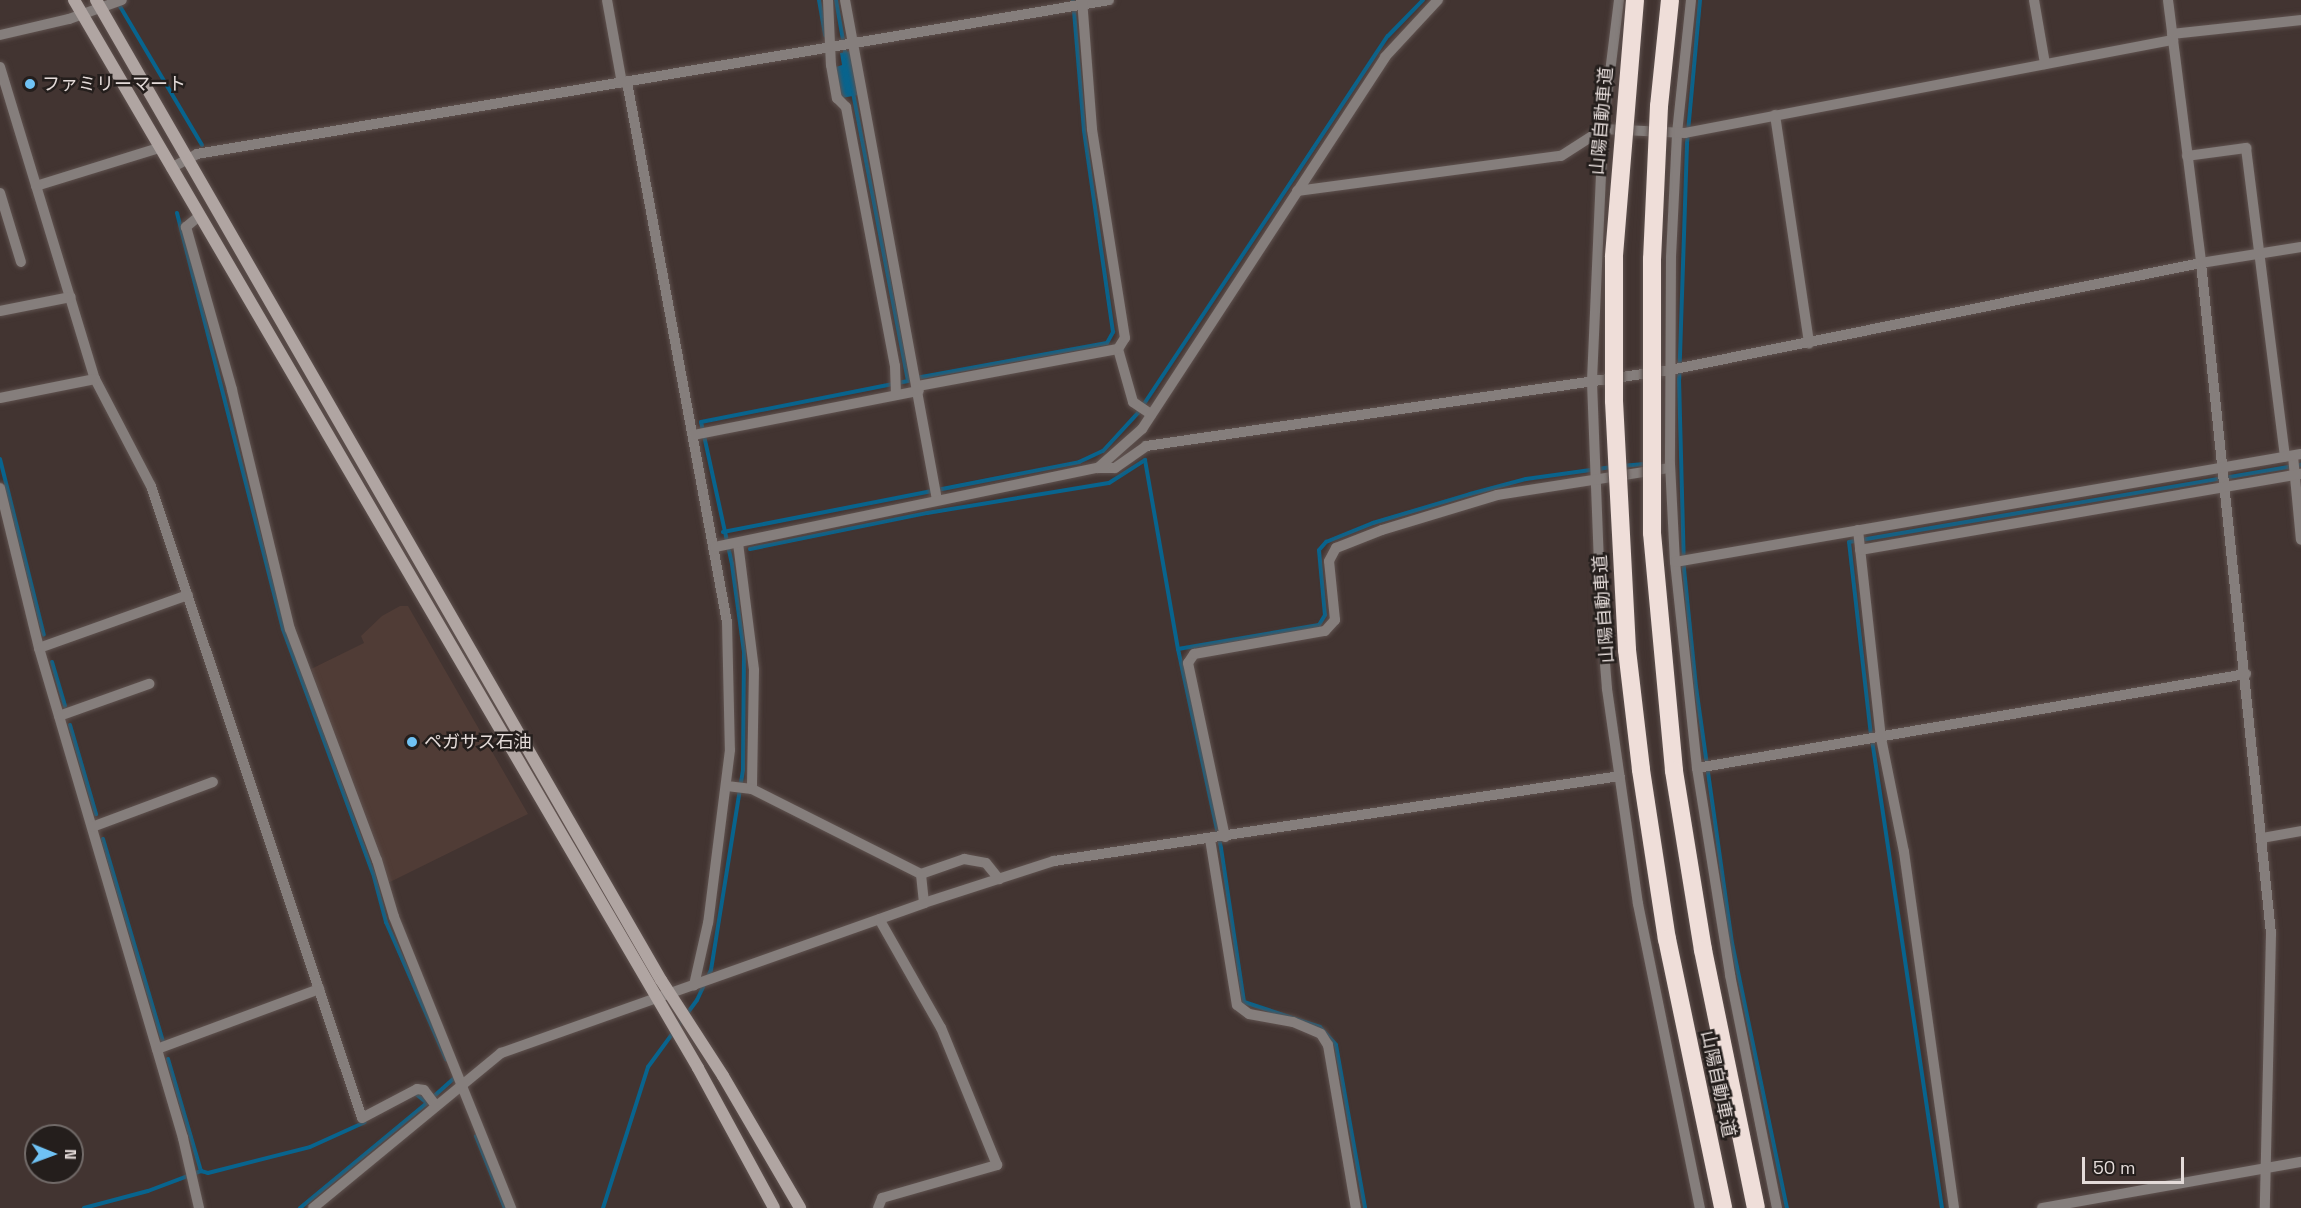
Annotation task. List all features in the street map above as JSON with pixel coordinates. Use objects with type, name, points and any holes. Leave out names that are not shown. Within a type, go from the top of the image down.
[{"type":"highway","name":"山陽自動車道","points":[[1635,0],[1614,257],[1614,401],[1627,650],[1641,770],[1667,939],[1723,1208]]},
{"type":"highway","name":"山陽自動車道","points":[[1670,0],[1659,106],[1652,259],[1649,405],[1654,556],[1674,771],[1703,950],[1756,1208]]},
{"type":"street","points":[[74,0],[198,217],[679,1036],[774,1208]]},
{"type":"street","points":[[607,0],[701,433],[717,546],[730,665],[730,786],[708,923],[695,985]]},
{"type":"street","points":[[828,0],[843,45],[918,383],[935,492]]},
{"type":"street","points":[[845,0],[843,45],[831,66],[837,98],[846,107],[895,366],[893,376],[895,390]]},
{"type":"street","points":[[171,168],[187,158],[1109,0]]},
{"type":"street","points":[[1098,468],[1124,448],[1145,410],[1297,191],[1385,57],[1438,0]]},
{"type":"street","points":[[1619,0],[1603,129],[1592,382],[1606,668],[1641,916],[1700,1208]]},
{"type":"street","points":[[1691,0],[1684,133],[1677,369],[1670,463],[1703,767],[1732,986],[1777,1208]]},
{"type":"street","points":[[2034,0],[2045,64]]},
{"type":"street","points":[[2168,0],[2201,263],[2246,674],[2271,934],[2265,1208]]},
{"type":"street","points":[[0,35],[83,15],[99,4],[120,2]]},
{"type":"street","points":[[99,4],[670,993],[797,1204],[780,1208]]},
{"type":"street","points":[[1078,4],[1092,129],[1125,338],[1118,350],[1133,402],[1145,410]]},
{"type":"street","points":[[1297,191],[1561,156],[1603,129],[1684,133],[2045,64],[2173,37],[2301,20]]},
{"type":"street","points":[[0,67],[95,379],[143,465],[362,1118],[417,1089],[433,1101]]},
{"type":"street","points":[[1775,115],[1809,343]]},
{"type":"street","points":[[36,186],[159,148]]},
{"type":"street","points":[[2187,156],[2246,148],[2258,255],[2295,464],[2301,540]]},
{"type":"street","points":[[0,193],[4,220],[21,262]]},
{"type":"street","points":[[198,217],[186,227],[232,390],[290,629],[377,860],[394,917],[459,1087],[511,1208]]},
{"type":"street","points":[[717,546],[935,492],[1098,468],[1115,468],[1146,446],[1677,369],[2201,263],[2301,247]]},
{"type":"street","points":[[0,311],[71,297]]},
{"type":"street","points":[[701,433],[918,383],[1118,350]]},
{"type":"street","points":[[0,398],[95,379]]},
{"type":"street","points":[[1356,1208],[1328,1045],[1321,1034],[1293,1022],[1249,1014],[1237,1005],[1218,838],[1188,663],[1194,654],[1325,631],[1335,620],[1329,561],[1336,548],[1382,530],[1497,495],[1595,471],[1670,463]]},
{"type":"street","points":[[1681,561],[1859,540],[2295,464]]},
{"type":"street","points":[[1859,540],[2295,464]]},
{"type":"street","points":[[0,488],[39,648],[157,1049],[192,1174],[199,1208]]},
{"type":"street","points":[[1859,540],[1875,739],[1904,852],[1954,1208]]},
{"type":"street","points":[[736,543],[754,670],[750,789]]},
{"type":"street","points":[[39,648],[188,595]]},
{"type":"street","points":[[1703,767],[2246,674]]},
{"type":"street","points":[[59,716],[148,684]]},
{"type":"street","points":[[313,1208],[433,1101],[459,1087],[501,1053],[520,1044],[695,985],[924,903],[1054,861],[1620,776]]},
{"type":"street","points":[[92,827],[213,782]]},
{"type":"street","points":[[730,786],[750,789],[921,874],[964,859],[986,863],[999,879]]},
{"type":"street","points":[[2262,838],[2301,831]]},
{"type":"street","points":[[921,874],[924,903]]},
{"type":"street","points":[[878,1208],[882,1198],[997,1165],[941,1028],[879,919]]},
{"type":"street","points":[[157,1049],[320,990]]},
{"type":"street","points":[[2042,1208],[2301,1162]]},
{"type":"shaded area","name":"ペガサス石油","points":[[400,606],[408,606],[528,814],[388,883],[311,669],[364,643],[361,636],[382,616]]},
{"type":"water","points":[[850,51],[858,95],[842,98],[836,67],[842,65],[840,53]]},
{"type":"waterway","points":[[819,0],[825,35]]},
{"type":"waterway","points":[[836,0],[846,57]]},
{"type":"waterway","points":[[916,378],[1107,343],[1113,332],[1084,130],[1073,0]]},
{"type":"waterway","points":[[723,532],[1079,462],[1103,451],[1138,413],[1388,36],[1423,0]]},
{"type":"waterway","points":[[1700,0],[1687,144],[1679,379],[1684,569],[1696,687],[1732,943],[1787,1208]]},
{"type":"waterway","points":[[118,3],[202,145]]},
{"type":"waterway","points":[[603,1208],[648,1067],[697,1000],[711,970],[743,770],[744,652],[732,564],[701,422],[908,381],[853,93]]},
{"type":"waterway","points":[[177,213],[283,629],[373,873],[386,922],[446,1059]]},
{"type":"waterway","points":[[0,459],[44,635]]},
{"type":"waterway","points":[[750,549],[927,513],[1109,483],[1145,460],[1178,649],[1221,848],[1244,1002],[1320,1027],[1336,1045],[1365,1208]]},
{"type":"waterway","points":[[1622,466],[1647,464]]},
{"type":"waterway","points":[[1942,1208],[1871,735],[1849,542],[2301,465]]},
{"type":"waterway","points":[[1178,649],[1319,625],[1325,615],[1319,550],[1326,542],[1373,523],[1526,479],[1612,467]]},
{"type":"waterway","points":[[52,662],[65,706]]},
{"type":"waterway","points":[[70,725],[96,814]]},
{"type":"waterway","points":[[103,839],[163,1042]]},
{"type":"waterway","points":[[168,1059],[201,1171]]},
{"type":"waterway","points":[[432,1098],[454,1078]]},
{"type":"waterway","points":[[416,1094],[427,1103]]},
{"type":"waterway","points":[[300,1208],[427,1103]]},
{"type":"waterway","points":[[84,1208],[148,1191],[201,1171],[208,1173],[310,1147],[365,1122]]},
{"type":"waterway","points":[[476,1136],[505,1208]]},
{"type":"place","name":"ファミリーマート","points":[[30,84]]},
{"type":"place","name":"ペガサス石油","points":[[412,742]]}]
